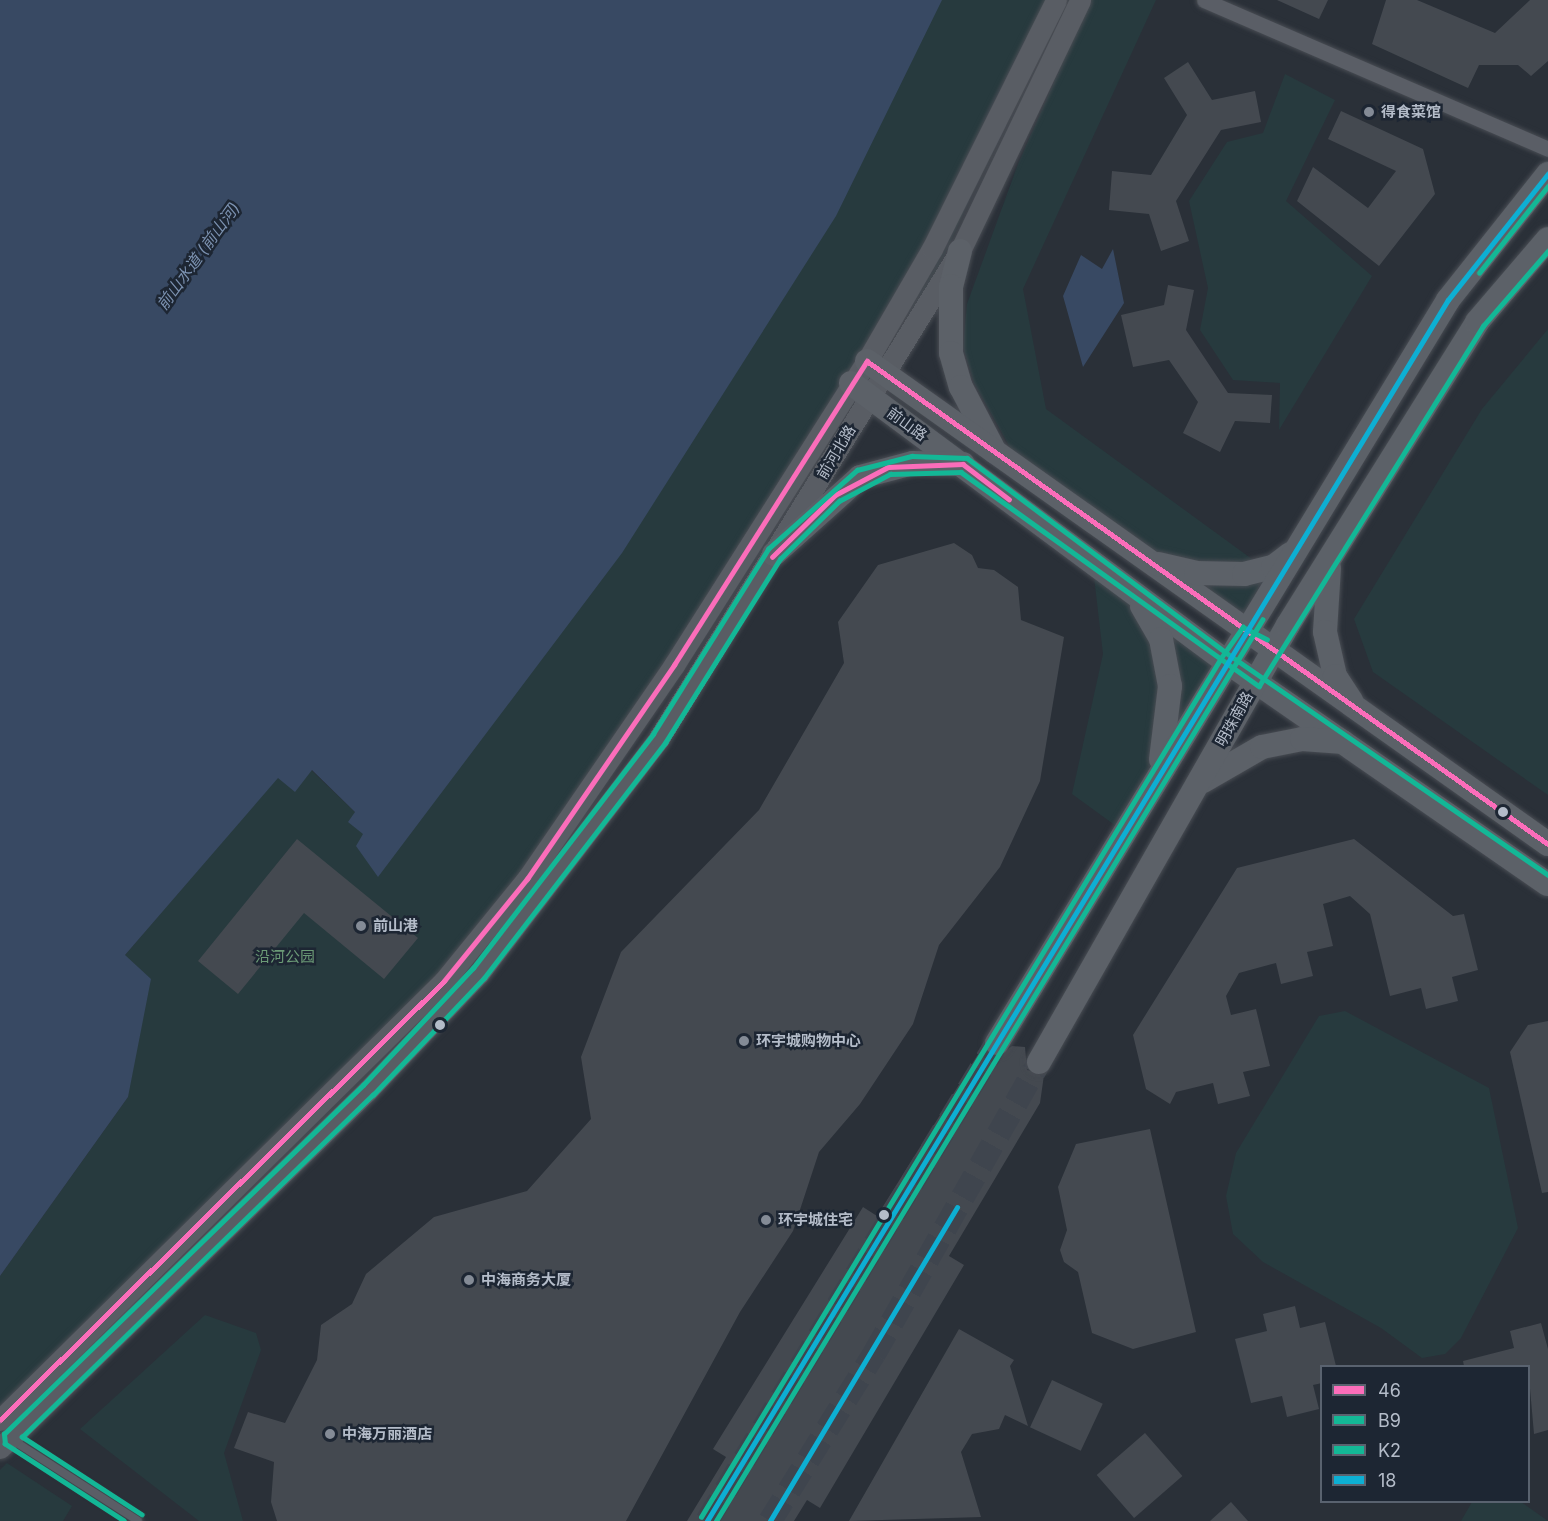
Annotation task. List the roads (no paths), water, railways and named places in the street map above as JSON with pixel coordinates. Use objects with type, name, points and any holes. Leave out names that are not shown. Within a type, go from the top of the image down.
[{"type":"main road","name":"前河北路","points":[[876,368],[932,249],[1056,0]]},
{"type":"main road","name":"前河北路","points":[[3,1435],[444,981],[527,879],[860,390],[960,251],[1080,0]]},
{"type":"main road","points":[[996,1043],[1448,300],[1548,174]]},
{"type":"main road","name":"明珠南路","points":[[1039,1062],[1272,651],[1476,322],[1548,239]]},
{"type":"main road","points":[[960,251],[951,286],[951,353],[974,414],[1001,461]]},
{"type":"main road","points":[[1448,300],[1476,322]]},
{"type":"main road","name":"前山路","points":[[876,368],[1001,461],[1143,558],[1246,634],[1548,844]]},
{"type":"main road","name":"前河北路","points":[[3,1435],[368,1090],[478,973],[659,738],[774,554],[860,390]]},
{"type":"main road","name":"前山路","points":[[860,390],[963,464],[1227,662],[1257,679],[1548,884]]},
{"type":"main road","points":[[774,554],[860,477],[913,463],[963,464]]},
{"type":"main road","points":[[1143,558],[1196,573],[1244,574],[1273,567],[1300,543]]},
{"type":"main road","points":[[1334,552],[1323,607],[1329,654],[1344,692],[1365,716]]},
{"type":"main road","points":[[1127,588],[1161,639],[1170,686],[1166,735],[1150,789]]},
{"type":"main road","points":[[1193,791],[1218,768],[1262,747],[1302,739],[1347,743]]},
{"type":"street","points":[[1204,0],[1548,149]]},
{"type":"lane","points":[[3,1435],[138,1521]]},
{"type":"water","name":"前山水道 (前山河)","points":[[0,0],[942,0],[836,216],[622,553],[378,877],[356,846],[363,834],[348,822],[355,812],[312,770],[295,792],[278,778],[125,955],[151,979],[128,1097],[0,1276]]},
{"type":"water","points":[[1113,249],[1124,303],[1083,367],[1063,296],[1081,255],[1102,269]]},
{"type":"tunnel","points":[[707,1521],[997,1043]]},
{"type":"tunnel","points":[[770,1521],[874,1354],[1039,1062]]},
{"type":"place","name":"得食菜馆","points":[[1369,112]]},
{"type":"place","name":"前山港","points":[[361,926]]},
{"type":"place","name":"环宇城购物中心","points":[[744,1041]]},
{"type":"place","name":"环宇城住宅","points":[[766,1220]]},
{"type":"place","name":"中海商务大厦","points":[[469,1280]]},
{"type":"place","name":"中海万丽酒店","points":[[330,1434]]},
{"type":"park label","name":"沿河公园","points":[[285,957]]}]
